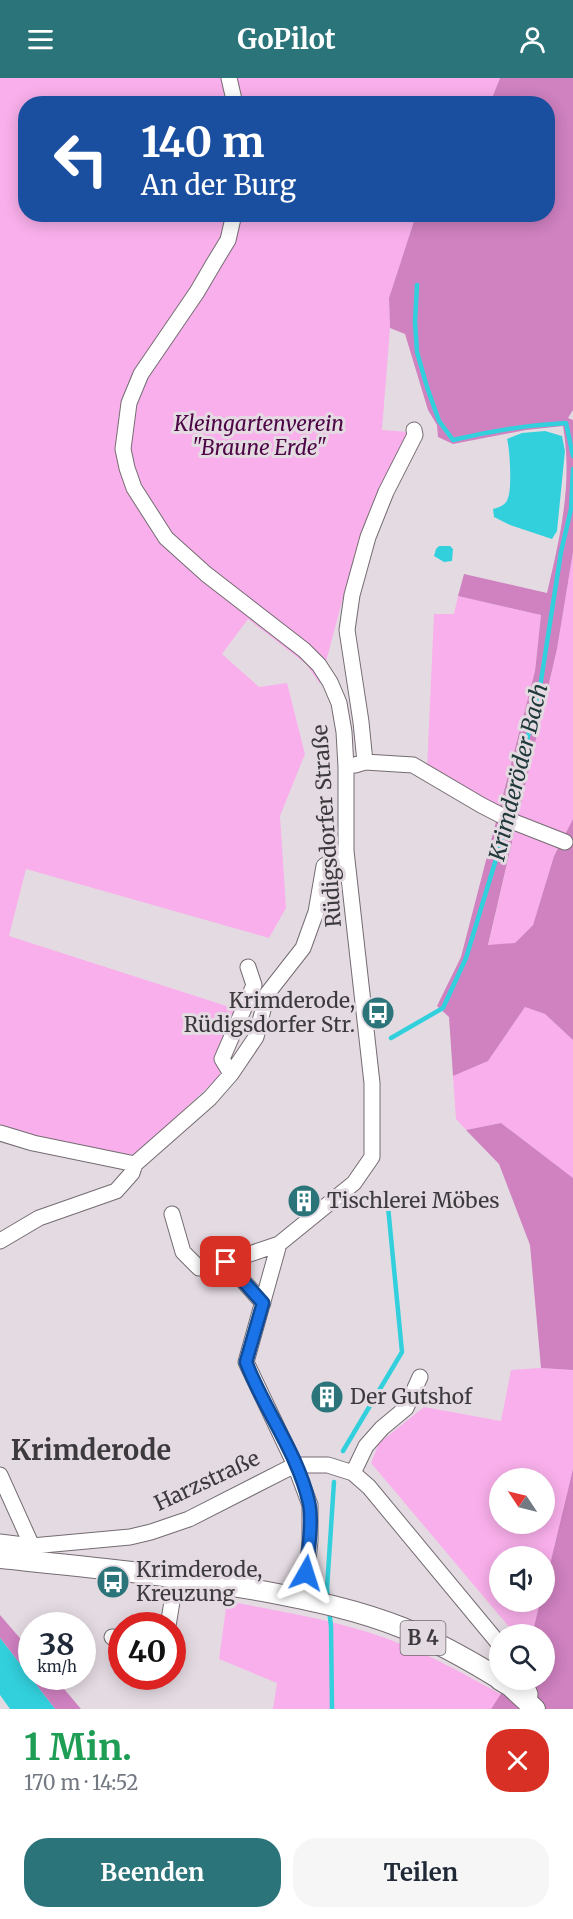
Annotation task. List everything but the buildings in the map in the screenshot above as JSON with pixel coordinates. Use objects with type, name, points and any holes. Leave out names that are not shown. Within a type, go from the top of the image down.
[{"type":"main road","name":"B 4","points":[[0,1558],[176,1577],[311,1600],[403,1629],[454,1652],[489,1673]]},
{"type":"main road","name":"B 4","points":[[512,1690],[532,1706]]},
{"type":"street","points":[[229,78],[233,96]]},
{"type":"street","name":"Rüdigsdorfer Straße","points":[[232,222],[228,240],[197,292],[142,371],[129,403],[123,449],[134,488],[166,538],[206,574],[304,650],[319,665],[330,682],[339,703],[344,732],[346,767],[346,851],[372,1083],[372,1157],[354,1183],[279,1244]]},
{"type":"street","points":[[365,762],[346,630],[352,595],[368,537],[386,492],[415,435],[414,430]]},
{"type":"street","points":[[346,767],[365,762],[413,765],[508,819],[565,842]]},
{"type":"street","points":[[0,1240],[39,1218],[116,1191],[132,1173],[135,1164],[210,1098],[231,1074],[256,1037],[267,994],[303,948],[316,912],[324,866],[346,851]]},
{"type":"street","points":[[231,1074],[222,1059],[254,985],[248,967]]},
{"type":"street","points":[[0,1133],[33,1143],[135,1164]]},
{"type":"street","points":[[172,1214],[183,1252],[199,1269],[279,1244]]},
{"type":"street","points":[[279,1244],[246,1362],[296,1465],[310,1505],[311,1600]]},
{"type":"street","points":[[226,1262],[263,1303]]},
{"type":"street","points":[[353,1473],[366,1446],[382,1428],[406,1408],[420,1377]]},
{"type":"street","name":"Harzstraße","points":[[0,1542],[32,1546],[130,1537],[189,1519],[296,1465],[328,1465],[353,1473],[369,1487],[489,1632]]},
{"type":"street","points":[[0,1475],[32,1546]]},
{"type":"street","points":[[170,1612],[176,1577]]},
{"type":"street","points":[[528,1690],[532,1706]]},
{"type":"green space","name":"Kleingartenverein \"Braune Erde\"","points":[[0,78],[500,78],[493,96],[18,96],[18,222],[414,222],[389,298],[390,328],[382,430],[409,432],[376,497],[359,538],[320,684],[306,664],[248,619],[222,654],[259,687],[287,683],[305,754],[280,816],[286,908],[269,938],[26,869],[9,936],[239,1010],[217,1063],[221,1075],[135,1155],[33,1136],[0,1127]]},
{"type":"green space","points":[[573,552],[573,819],[554,856],[533,925],[515,943],[488,946],[557,649]]},
{"type":"green space","points":[[458,596],[541,615],[535,671],[499,808],[427,769],[434,614],[454,614]]},
{"type":"green space","points":[[525,1007],[545,1014],[573,1040],[573,1178],[501,1123],[466,1130],[456,1119],[453,1076],[488,1061]]},
{"type":"green space","points":[[541,1368],[573,1370],[573,1469],[554,1546],[489,1546],[489,1603],[371,1463],[379,1443],[424,1407],[501,1421],[511,1370]]},
{"type":"green space","points":[[227,1601],[319,1619],[386,1638],[432,1658],[502,1695],[491,1709],[273,1709],[277,1683],[219,1659]]},
{"type":"green space","points":[[497,1612],[538,1612],[535,1624],[507,1624]]},
{"type":"shaded area","points":[[500,78],[573,78],[573,410],[568,418],[573,420],[573,552],[557,649],[488,945],[515,943],[533,925],[554,856],[573,819],[573,1040],[545,1014],[525,1007],[488,1061],[453,1076],[449,1017],[437,1006],[461,957],[535,671],[541,615],[458,596],[464,574],[547,593],[564,510],[566,448],[563,426],[526,430],[453,444],[438,437],[437,425],[428,410],[405,334],[390,328],[389,298],[414,222],[555,222],[555,96],[493,96]]},
{"type":"shaded area","points":[[501,1123],[573,1178],[573,1370],[541,1368],[530,1245],[499,1164],[466,1130]]},
{"type":"shaded area","points":[[573,1469],[573,1709],[491,1709],[503,1690],[555,1690],[555,1624],[535,1624],[538,1612],[555,1612],[554,1546]]},
{"type":"shaded area","points":[[0,1615],[18,1636],[18,1661],[0,1638]]},
{"type":"shaded area","points":[[40,1690],[65,1690],[81,1709],[55,1709]]},
{"type":"water","points":[[545,431],[562,436],[565,451],[557,531],[552,539],[510,525],[494,517],[493,509],[504,504],[509,493],[510,469],[507,439],[522,433]]},
{"type":"water","points":[[439,546],[450,546],[453,549],[452,561],[444,562],[434,556]]},
{"type":"water","points":[[0,1638],[18,1661],[18,1690],[40,1690],[55,1709],[10,1709],[0,1695]]},
{"type":"waterway","name":"Krimderöder Bach","points":[[417,285],[415,322],[417,352],[439,421],[453,440],[509,429],[566,423],[573,456]]},
{"type":"waterway","name":"Krimderöder Bach","points":[[391,1038],[443,1008],[466,958],[510,813],[541,681],[561,552],[571,509],[573,469]]},
{"type":"waterway","name":"Krimderöder Bach","points":[[343,1451],[402,1352],[387,1196]]},
{"type":"waterway","name":"Krimderöder Bach","points":[[328,1599],[334,1482]]},
{"type":"waterway","name":"Krimderöder Bach","points":[[329,1610],[332,1709]]},
{"type":"place","name":"Krimderode, Rüdigsdorfer Str.","points":[[378,1013]]},
{"type":"place","name":"Tischlerei Möbes","points":[[304,1201]]},
{"type":"place","name":"Der Gutshof","points":[[327,1397]]},
{"type":"place","name":"Krimderode, Kreuzung","points":[[113,1582]]},
{"type":"district","name":"Krimderode","points":[[91,1451]]},
{"type":"route","points":[[226,1262],[263,1303],[246,1362],[296,1465],[310,1505],[310,1540],[306,1573]]}]
